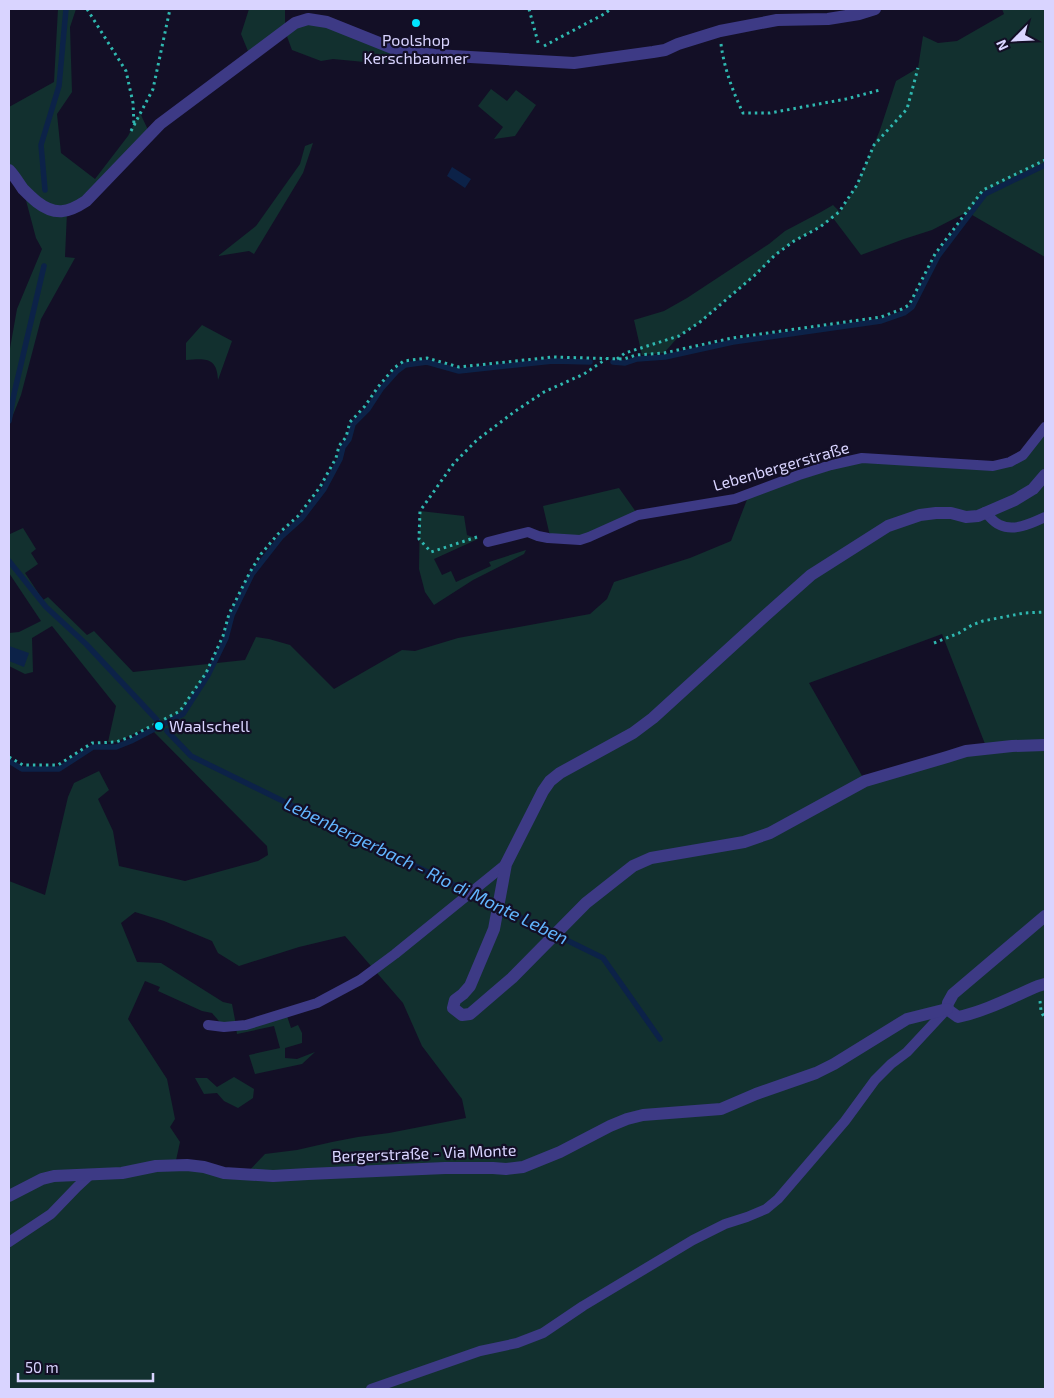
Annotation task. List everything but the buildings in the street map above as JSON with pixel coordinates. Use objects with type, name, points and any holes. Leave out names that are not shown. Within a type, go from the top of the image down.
[{"type":"street","points":[[9,170],[23,190],[47,210],[67,211],[77,207],[86,201],[160,124],[295,23],[308,19],[327,22],[392,48],[413,52],[574,63],[666,50],[678,44],[720,31],[776,20],[828,19],[859,14],[875,9]]},
{"type":"street","points":[[1045,475],[1032,489],[1015,500],[978,516],[966,517],[951,513],[936,513],[920,515],[888,526],[811,575],[653,718],[633,733],[560,773],[550,781],[506,864],[494,929],[470,986],[464,994],[455,1000],[453,1008],[462,1015],[470,1014],[512,978],[586,903],[634,866],[651,858],[744,842],[770,833],[865,781],[947,756],[1012,746],[1045,745]]},
{"type":"street","points":[[947,1009],[953,994],[1045,916]]},
{"type":"street","name":"Bergerstraße - Via Monte","points":[[9,1196],[42,1179],[54,1176],[122,1172],[156,1166],[187,1165],[204,1167],[224,1173],[273,1176],[445,1168],[506,1169],[523,1167],[560,1152],[627,1119],[643,1115],[721,1109],[756,1094],[816,1073],[907,1019],[947,1009],[958,1017],[966,1015],[1045,984]]},
{"type":"lane","name":"Lebenbergerstraße","points":[[488,542],[528,532],[548,538],[580,540],[638,515],[735,499],[799,475],[862,458],[993,466],[1010,462],[1023,455],[1045,427]]},
{"type":"lane","points":[[985,512],[998,525],[1008,528],[1034,522],[1045,517]]},
{"type":"lane","points":[[208,1025],[246,1025],[317,1003],[360,980],[506,864]]},
{"type":"lane","points":[[371,1389],[480,1351],[517,1343],[543,1333],[583,1306],[693,1240],[725,1224],[747,1218],[766,1209],[778,1199],[846,1121],[875,1080],[891,1064],[907,1052],[947,1009]]},
{"type":"lane","points":[[9,1242],[52,1214],[91,1174]]},
{"type":"path","points":[[87,9],[126,71],[133,103],[134,125]]},
{"type":"path","points":[[128,136],[153,89],[170,9]]},
{"type":"path","points":[[528,9],[539,49],[610,9]]},
{"type":"path","points":[[720,31],[723,58],[743,113],[780,112],[880,90]]},
{"type":"path","points":[[617,359],[625,353],[680,336],[700,322],[775,255],[840,212],[857,185],[874,145],[906,109],[918,68]]},
{"type":"path","points":[[9,757],[23,765],[58,765],[92,743],[116,742],[130,737],[180,711],[206,673],[223,636],[228,614],[261,554],[278,534],[298,516],[320,487],[336,458],[339,446],[346,437],[350,422],[365,406],[378,386],[394,368],[404,361],[427,358],[459,367],[553,357],[617,359],[636,355],[664,353],[732,338],[881,318],[909,305],[935,254],[983,190],[1045,160]]},
{"type":"path","points":[[488,542],[483,537],[474,537],[432,552],[419,539],[420,510],[454,463],[477,440],[544,392],[584,374],[607,358]]},
{"type":"path","points":[[934,643],[983,621],[1024,613],[1045,612]]},
{"type":"green space","points":[[58,9],[76,9],[70,27],[72,92],[57,114],[61,153],[95,179],[128,136],[140,113],[150,134],[67,212],[65,257],[75,258],[41,319],[21,395],[9,425],[9,354],[17,309],[42,249],[36,238],[23,189],[9,170],[9,107],[54,82]]},
{"type":"green space","points":[[249,9],[285,9],[285,30],[308,19],[392,48],[452,56],[451,65],[396,65],[333,59],[321,61],[292,50],[285,31],[250,56],[241,34]]},
{"type":"green space","points":[[1002,9],[1045,9],[1045,257],[967,212],[932,230],[861,255],[833,218],[794,241],[775,255],[755,275],[700,322],[679,336],[664,353],[642,355],[634,320],[664,311],[687,298],[769,244],[785,231],[833,205],[840,212],[857,185],[880,130],[896,81],[918,68],[923,36],[938,43],[957,41],[1004,14]]},
{"type":"green space","points":[[491,89],[507,101],[516,90],[536,105],[515,136],[494,139],[503,127],[478,106]]},
{"type":"green space","points":[[313,143],[303,173],[254,254],[249,251],[218,256],[256,226],[300,164],[305,146]]},
{"type":"green space","points":[[202,325],[232,341],[218,380],[217,372],[212,363],[204,360],[186,360],[186,343]]},
{"type":"green space","points":[[1045,433],[1045,1389],[9,1389],[9,881],[45,895],[68,797],[74,783],[99,771],[109,790],[98,799],[113,831],[119,866],[185,881],[258,861],[268,855],[267,846],[149,727],[116,742],[108,742],[116,706],[52,626],[32,638],[33,672],[25,674],[9,666],[9,633],[19,632],[41,621],[9,573],[10,534],[23,528],[36,549],[31,553],[38,564],[25,573],[43,600],[48,597],[87,635],[94,631],[133,672],[245,660],[256,637],[290,645],[334,689],[402,650],[415,651],[458,638],[590,614],[607,599],[614,582],[690,558],[731,541],[748,497],[855,461],[999,467]],"holes":[[[942,634],[987,749],[865,781],[809,683]],[[135,912],[164,921],[212,941],[218,953],[239,966],[299,947],[345,936],[403,1003],[422,1046],[462,1099],[466,1118],[297,1150],[265,1154],[245,1175],[175,1165],[180,1142],[170,1127],[175,1119],[167,1079],[128,1019],[145,981],[160,987],[158,991],[202,1011],[212,1013],[224,1027],[236,1026],[237,1034],[274,1026],[280,1048],[249,1055],[255,1074],[302,1064],[315,1052],[297,1059],[285,1058],[285,1048],[302,1043],[302,1033],[298,1025],[291,1028],[286,1013],[236,1025],[232,1004],[223,1002],[161,963],[137,962],[121,923]]]},
{"type":"green space","points":[[619,488],[636,512],[587,535],[550,536],[543,506]]},
{"type":"green space","points":[[420,511],[464,516],[467,535],[478,539],[434,559],[442,575],[451,571],[456,582],[491,566],[489,562],[526,550],[524,554],[473,580],[434,605],[425,592],[419,569]]},
{"type":"green space","points":[[234,1077],[254,1089],[253,1098],[238,1108],[224,1101],[217,1093],[204,1094],[195,1078],[207,1078],[217,1087]]},
{"type":"water","points":[[452,167],[471,179],[465,188],[447,176]]},
{"type":"water","points":[[9,646],[29,653],[24,667],[9,661]]},
{"type":"waterway","name":"Lebenbergerbach - Rio di Monte Leben","points":[[45,190],[41,145],[59,86],[66,9]]},
{"type":"waterway","points":[[613,362],[625,363],[637,359],[665,357],[733,342],[881,321],[904,313],[912,307],[938,256],[985,194],[1045,165]]},
{"type":"waterway","name":"Lebenbergerbach - Rio di Monte Leben","points":[[9,421],[44,266]]},
{"type":"waterway","points":[[9,761],[22,769],[59,769],[93,747],[116,747],[183,714],[208,675],[226,638],[232,615],[252,574],[281,537],[301,519],[324,489],[340,459],[343,447],[349,439],[353,424],[368,409],[381,389],[405,365],[427,362],[459,371],[553,361],[590,362]]},
{"type":"waterway","name":"Lebenbergerbach - Rio di Monte Leben","points":[[9,561],[46,607],[86,644],[157,720]]},
{"type":"waterway","name":"Lebenbergerbach - Rio di Monte Leben","points":[[167,731],[191,756],[603,958],[660,1039]]},
{"type":"place","name":"Poolshop Kerschbaumer","points":[[416,23]]},
{"type":"place","name":"Waalschell","points":[[159,726]]}]
